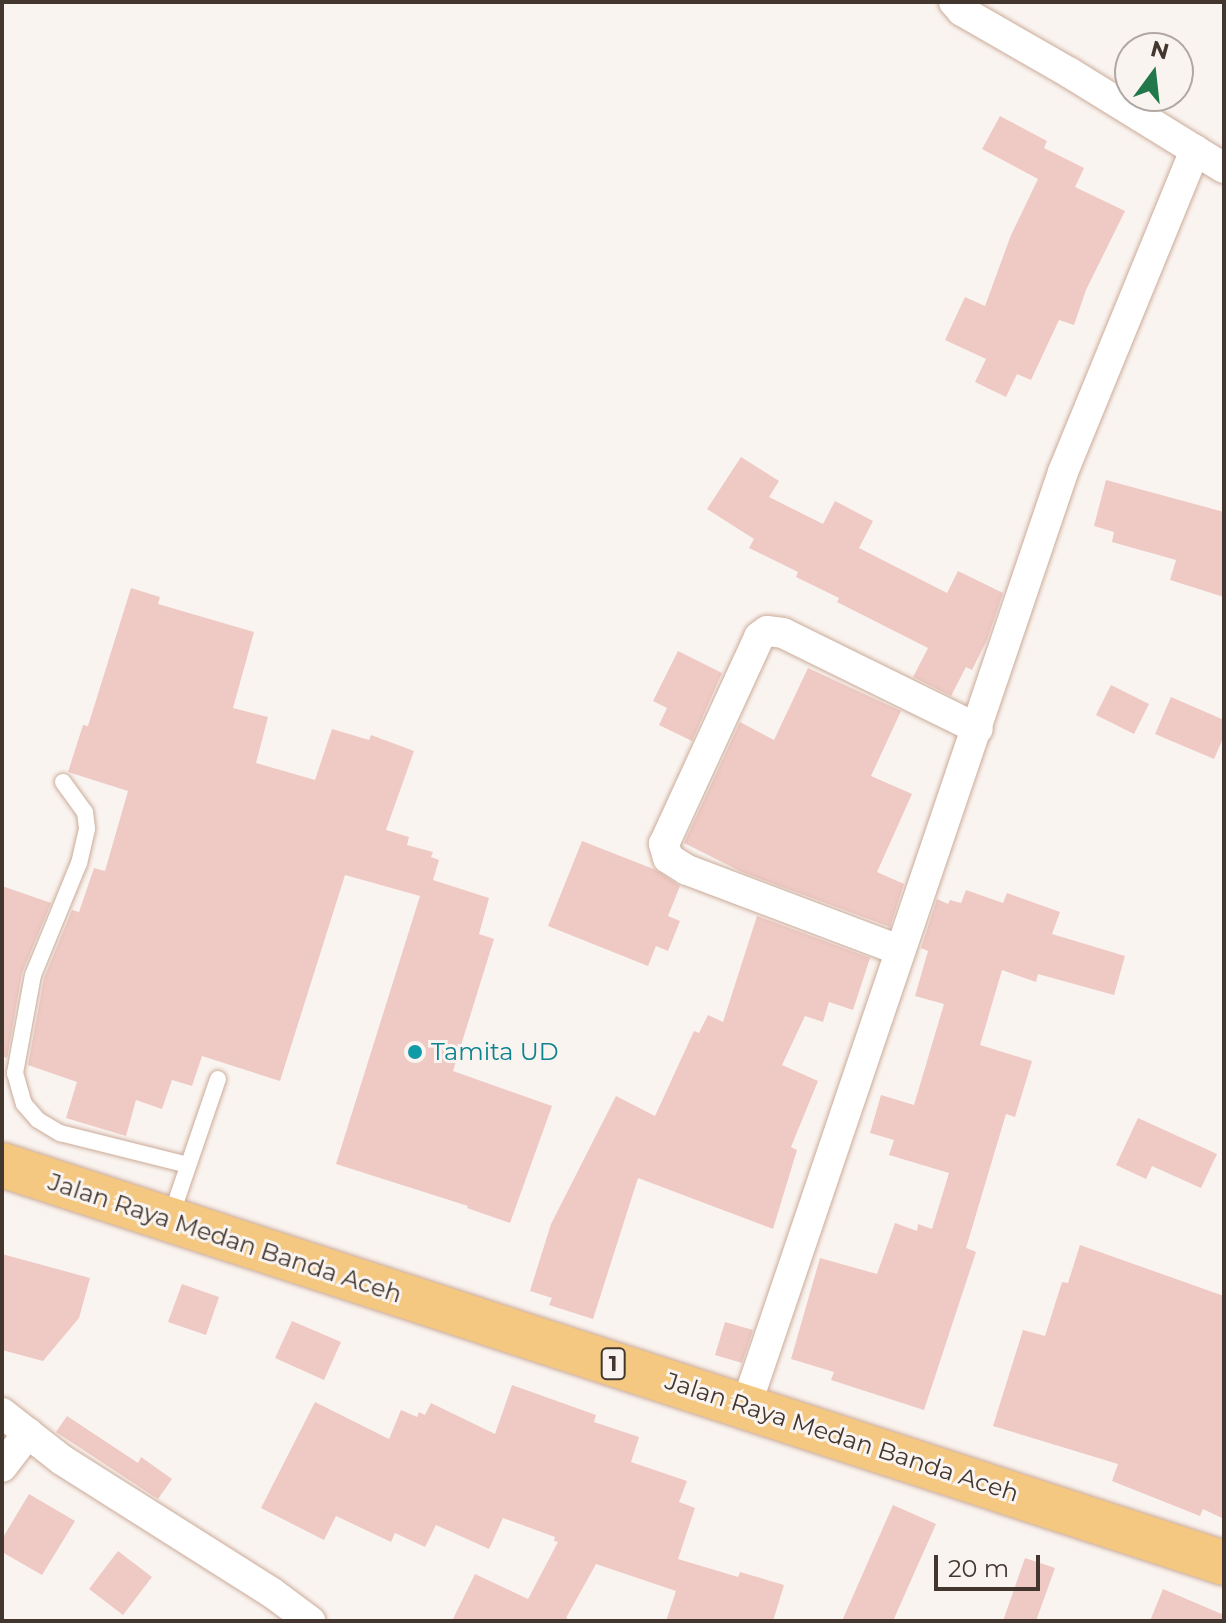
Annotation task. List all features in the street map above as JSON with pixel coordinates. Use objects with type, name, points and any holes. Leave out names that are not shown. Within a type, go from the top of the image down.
[{"type":"highway","name":"Jalan Raya Medan Banda Aceh","points":[[2,1165],[1224,1563]]},
{"type":"street","points":[[954,2],[962,11],[1224,168]]},
{"type":"street","points":[[746,1406],[1063,472],[1195,150]]},
{"type":"street","points":[[899,950],[687,870],[668,858],[664,844],[759,637],[767,631],[783,633],[978,729]]},
{"type":"street","points":[[2,1413],[62,1460],[271,1592],[310,1621]]},
{"type":"street","points":[[2,1467],[28,1433]]},
{"type":"lane","points":[[63,782],[85,812],[87,829],[79,863],[33,975],[15,1073],[24,1104],[38,1120],[60,1133],[188,1165]]},
{"type":"lane","points":[[170,1221],[218,1079]]},
{"type":"building","points":[[1000,116],[1047,141],[1044,148],[1084,168],[1075,187],[1125,211],[1086,290],[1074,325],[1059,320],[1031,380],[1017,374],[1006,397],[975,382],[986,359],[945,340],[965,297],[985,306],[1011,235],[1038,179],[982,149]]},
{"type":"building","points":[[741,457],[779,481],[769,497],[823,524],[835,501],[873,521],[859,548],[947,593],[958,571],[1003,593],[987,640],[972,670],[966,667],[951,696],[913,677],[928,648],[837,602],[839,598],[796,577],[798,572],[749,548],[754,539],[707,509]]},
{"type":"building","points":[[1106,480],[1224,512],[1224,597],[1170,580],[1176,560],[1112,542],[1114,532],[1094,526]]},
{"type":"building","points":[[131,588],[160,597],[158,604],[254,632],[233,708],[268,717],[256,763],[315,780],[332,729],[369,740],[371,735],[414,751],[386,830],[409,837],[407,845],[433,852],[431,857],[439,860],[433,880],[489,898],[479,934],[494,939],[453,1071],[552,1106],[510,1223],[468,1206],[336,1164],[420,896],[345,875],[280,1081],[202,1056],[192,1086],[172,1080],[162,1109],[136,1100],[126,1136],[66,1118],[77,1082],[28,1065],[44,978],[72,910],[79,912],[94,868],[105,871],[128,791],[68,772],[83,725],[88,726]]},
{"type":"building","points":[[678,651],[722,673],[692,741],[659,725],[667,708],[653,701]]},
{"type":"building","points":[[808,668],[901,711],[871,776],[912,794],[877,872],[904,884],[890,927],[742,872],[684,843],[740,722],[774,740]]},
{"type":"building","points":[[1111,685],[1149,704],[1134,734],[1096,715]]},
{"type":"building","points":[[1171,697],[1224,720],[1224,736],[1214,759],[1155,734]]},
{"type":"building","points":[[582,841],[656,870],[680,886],[668,916],[680,921],[668,951],[656,946],[648,966],[548,926]]},
{"type":"building","points":[[2,886],[51,903],[22,973],[7,1058],[2,1056]]},
{"type":"building","points":[[966,890],[1003,903],[1007,893],[1060,912],[1052,934],[1125,956],[1114,995],[1038,974],[1036,982],[1002,970],[980,1045],[1032,1061],[1015,1117],[1006,1114],[966,1248],[976,1252],[924,1410],[831,1380],[834,1372],[791,1359],[820,1258],[877,1274],[895,1223],[917,1231],[918,1224],[932,1229],[949,1173],[889,1155],[894,1140],[870,1133],[881,1095],[914,1105],[944,1004],[915,996],[928,951],[921,948],[937,899],[948,904],[950,900],[961,903]]},
{"type":"building","points":[[757,916],[870,958],[853,1010],[829,1002],[823,1022],[805,1016],[782,1065],[818,1081],[791,1147],[797,1150],[773,1229],[638,1178],[593,1319],[549,1305],[552,1298],[530,1291],[551,1224],[616,1096],[655,1116],[694,1031],[699,1033],[708,1015],[723,1022]]},
{"type":"building","points":[[1138,1118],[1217,1154],[1201,1188],[1152,1166],[1146,1179],[1116,1165]]},
{"type":"building","points":[[1080,1245],[1224,1296],[1224,1519],[1203,1509],[1200,1516],[1112,1481],[1118,1464],[993,1426],[1023,1330],[1045,1336],[1062,1282],[1068,1283]]},
{"type":"building","points":[[2,1254],[90,1278],[79,1318],[43,1361],[2,1350]]},
{"type":"building","points":[[182,1284],[219,1297],[206,1335],[168,1322]]},
{"type":"building","points":[[292,1321],[341,1342],[324,1380],[275,1358]]},
{"type":"building","points":[[725,1322],[753,1330],[742,1363],[715,1355]]},
{"type":"building","points":[[512,1385],[596,1415],[594,1422],[639,1437],[631,1462],[687,1481],[679,1502],[695,1508],[678,1559],[738,1577],[740,1572],[784,1585],[773,1621],[666,1621],[676,1591],[596,1564],[566,1618],[574,1621],[452,1621],[475,1574],[528,1599],[558,1542],[554,1541],[555,1537],[503,1518],[489,1549],[436,1525],[425,1547],[395,1533],[391,1542],[336,1516],[324,1540],[261,1508],[315,1402],[389,1439],[401,1410],[417,1417],[419,1412],[425,1415],[431,1403],[495,1434]]},
{"type":"building","points":[[67,1416],[138,1463],[141,1457],[172,1479],[158,1499],[56,1432]]},
{"type":"building","points":[[29,1494],[75,1521],[42,1575],[2,1552],[2,1539]]},
{"type":"building","points":[[893,1505],[936,1524],[893,1621],[842,1621]]},
{"type":"building","points":[[118,1551],[152,1577],[123,1615],[89,1589]]},
{"type":"building","points":[[1025,1558],[1055,1568],[1036,1621],[1003,1621]]},
{"type":"building","points":[[1163,1589],[1224,1615],[1224,1621],[1150,1621]]},
{"type":"place","name":"Tamita UD","points":[[415,1052]]}]
